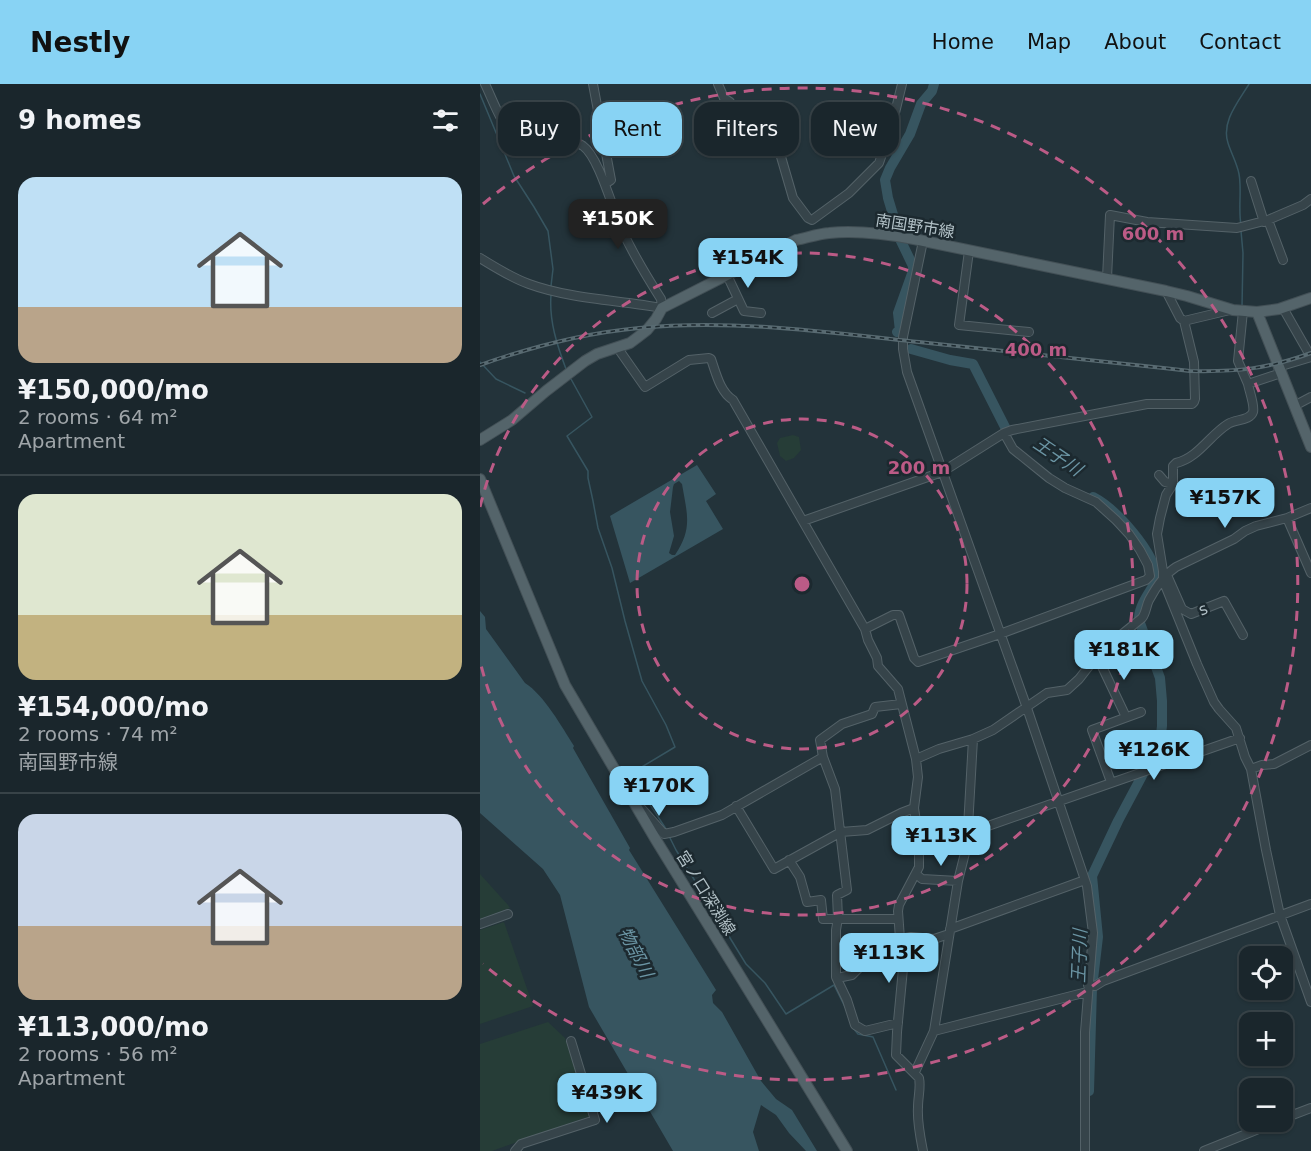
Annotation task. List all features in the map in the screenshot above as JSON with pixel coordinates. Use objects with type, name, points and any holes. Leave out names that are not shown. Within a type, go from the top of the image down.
[{"type":"main road","name":"南国野市線","points":[[480,440],[512,420],[585,361],[597,354],[630,343],[647,330],[662,308],[796,240],[818,235],[831,233],[887,234],[1166,291],[1230,310],[1257,312],[1283,308],[1311,298]]},
{"type":"main road","points":[[1257,312],[1311,447]]},
{"type":"main road","name":"宮ノ口深渕線","points":[[480,479],[565,685],[656,840],[847,1151]]},
{"type":"street","points":[[480,258],[510,275],[545,289],[662,308],[661,299],[622,229],[593,157],[584,146],[574,141],[524,138],[512,134],[503,122],[485,84]]},
{"type":"street","points":[[593,84],[611,180],[605,184]]},
{"type":"street","points":[[718,84],[723,98],[730,102],[740,122],[767,117],[770,120],[793,198],[812,220],[849,193],[879,163],[892,125],[902,84]]},
{"type":"street","points":[[1251,181],[1283,260]]},
{"type":"street","points":[[1107,278],[1110,215],[1147,222],[1237,228],[1266,221],[1303,205],[1311,199]]},
{"type":"street","points":[[922,241],[904,330],[903,349],[907,372],[1027,708],[1085,880],[1093,927],[1084,1091],[1085,1151]]},
{"type":"street","points":[[969,251],[959,325],[1029,332]]},
{"type":"street","points":[[727,275],[744,311],[761,313]]},
{"type":"street","points":[[803,521],[942,471],[1012,430],[1147,404],[1192,404],[1194,402],[1194,362],[1184,321],[1180,318],[1166,291]]},
{"type":"street","points":[[712,313],[738,299]]},
{"type":"street","points":[[1248,384],[1310,353],[1283,308]]},
{"type":"street","points":[[1184,321],[1230,310]]},
{"type":"street","points":[[1243,311],[1238,361],[1248,384],[1254,410],[1249,417],[1229,423],[1186,460],[1173,466],[1173,484],[1166,495],[1157,534],[1163,580],[1214,702],[1236,728],[1251,769],[1280,915],[1311,1002]]},
{"type":"street","points":[[617,347],[645,387],[689,360],[711,358],[727,396],[733,400],[865,629],[878,666],[898,689],[916,759],[918,777],[915,808],[919,867],[899,905],[898,919],[904,958],[896,1055],[919,1078],[918,1126],[923,1151]]},
{"type":"street","points":[[1294,406],[1311,397]]},
{"type":"street","points":[[1004,433],[1013,449],[1049,478],[1096,502],[1116,520],[1140,550],[1148,565],[1150,576]]},
{"type":"street","points":[[1159,475],[1165,482],[1173,484]]},
{"type":"street","points":[[916,759],[993,730],[1047,693],[1070,689],[1105,648],[1145,615],[1148,602],[1163,580],[1176,567],[1234,539],[1245,531],[1311,508]]},
{"type":"street","points":[[1287,518],[1311,573]]},
{"type":"street","points":[[1150,576],[1163,580]]},
{"type":"street","points":[[865,629],[893,615],[899,615],[914,658],[918,662],[1146,580],[1150,576]]},
{"type":"street","name":"s","points":[[1163,580],[1182,609],[1191,614],[1224,601],[1243,635]]},
{"type":"street","points":[[1097,656],[1126,717]]},
{"type":"street","points":[[898,1023],[865,1031],[855,1024],[837,978],[837,895],[847,890],[835,789],[823,756],[820,740],[842,724],[872,714],[875,707],[901,704]]},
{"type":"street","points":[[1111,782],[1092,730],[1141,712]]},
{"type":"street","points":[[968,833],[1240,738]]},
{"type":"street","points":[[915,1072],[934,1031],[957,881],[967,845],[973,739]]},
{"type":"street","points":[[1251,769],[1274,764],[1311,746]]},
{"type":"street","points":[[632,799],[658,829],[668,834],[722,815],[823,756]]},
{"type":"street","points":[[736,806],[774,869],[841,832],[867,830],[915,808]]},
{"type":"street","points":[[789,860],[800,877],[807,902],[821,900],[823,919],[898,919]]},
{"type":"street","points":[[916,874],[922,879],[957,881]]},
{"type":"street","points":[[900,939],[911,937],[933,939],[1085,880]]},
{"type":"street","points":[[934,1031],[1091,987],[1311,904]]},
{"type":"street","points":[[480,924],[508,914]]},
{"type":"street","points":[[837,978],[852,975],[861,966],[904,958]]},
{"type":"street","points":[[515,1151],[521,1144],[595,1120],[571,1041]]},
{"type":"street","points":[[1293,1115],[1311,1108]]},
{"type":"street","points":[[1204,1151],[1217,1149],[1254,1132]]},
{"type":"green space","points":[[793,435],[799,437],[801,450],[794,458],[786,461],[780,456],[777,443],[780,438]]},
{"type":"green space","points":[[480,874],[508,905],[510,908],[480,919]]},
{"type":"green space","points":[[504,922],[533,1006],[480,1024],[480,930]]},
{"type":"green space","points":[[548,1022],[565,1038],[590,1116],[492,1151],[480,1151],[480,1044]]},
{"type":"water","points":[[697,465],[716,494],[706,501],[723,529],[630,583],[610,516]],"holes":[[[679,481],[682,484],[687,513],[686,529],[681,545],[675,555],[672,555],[669,553],[674,536],[670,512],[673,487]]]},
{"type":"water","name":"物部川","points":[[480,611],[485,617],[486,629],[525,683],[546,703],[574,746],[573,748],[630,848],[629,850],[716,990],[712,995],[713,1003],[722,1012],[761,1081],[776,1099],[792,1110],[817,1151],[806,1151],[776,1115],[761,1105],[753,1132],[759,1151],[673,1151],[589,1007],[560,895],[543,869],[480,813]]},
{"type":"waterway","name":"王子川","points":[[897,228],[885,180],[910,134],[921,104],[932,91],[934,84]]},
{"type":"waterway","points":[[1241,225],[1239,174],[1226,135],[1232,112],[1249,84]]},
{"type":"waterway","points":[[480,94],[514,176],[548,231],[553,269],[551,286]]},
{"type":"waterway","points":[[1241,231],[1242,307]]},
{"type":"waterway","name":"王子川","points":[[897,332],[900,331],[898,313],[913,271],[913,266],[900,239]]},
{"type":"waterway","points":[[551,295],[552,324],[566,369]]},
{"type":"waterway","name":"王子川","points":[[911,349],[973,364],[1006,429]]},
{"type":"waterway","points":[[480,362],[496,379],[525,393]]},
{"type":"waterway","points":[[571,379],[592,417],[567,436],[588,471],[598,528],[612,568],[642,681],[675,747],[630,774],[666,829]]},
{"type":"waterway","name":"王子川","points":[[1093,497],[1112,511],[1133,532],[1155,568],[1157,579],[1144,602],[1139,617]]},
{"type":"waterway","name":"王子川","points":[[1140,623],[1160,678],[1162,701],[1161,734],[1146,769]]},
{"type":"waterway","name":"王子川","points":[[1089,1091],[1092,988],[1098,937],[1092,876],[1143,774]]},
{"type":"waterway","points":[[669,836],[746,964],[765,983],[786,1014],[834,985],[845,1007]]},
{"type":"waterway","points":[[853,1028],[858,1034],[873,1037],[896,1090]]},
{"type":"railway","points":[[480,365],[519,352],[599,333],[639,328],[709,325],[814,331],[1190,371],[1252,368],[1280,363],[1311,353]]}]
